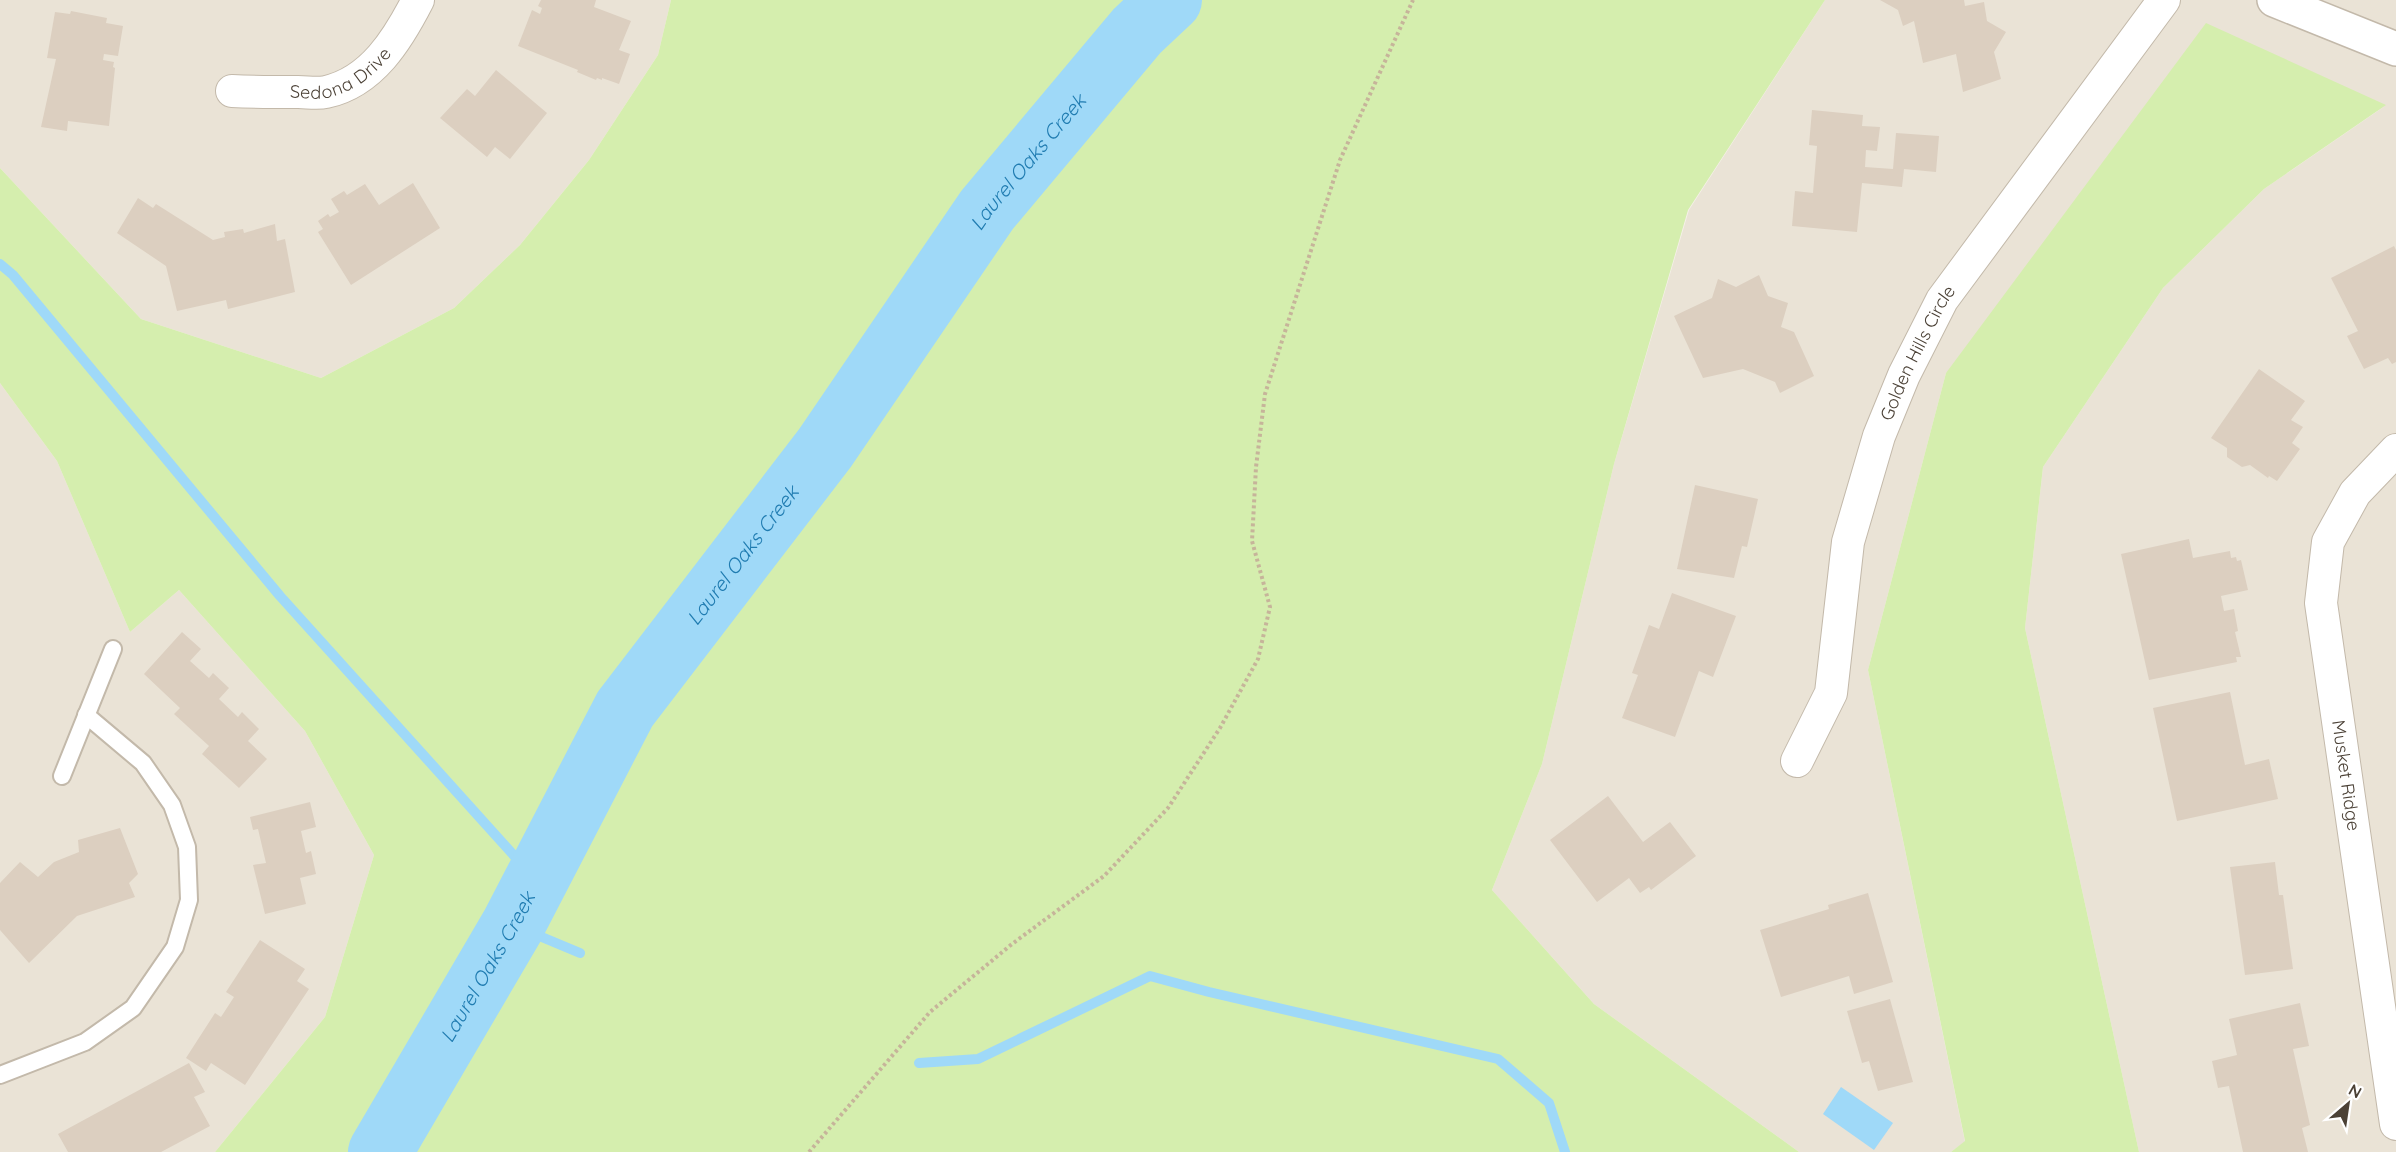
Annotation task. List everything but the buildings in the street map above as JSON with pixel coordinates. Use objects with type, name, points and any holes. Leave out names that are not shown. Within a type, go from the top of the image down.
[{"type":"street","name":"Sedona Drive","points":[[232,91],[323,93],[345,86],[365,75],[387,51],[418,0]]},
{"type":"street","name":"Golden Hills Circle","points":[[1797,761],[1831,693],[1848,542],[1879,436],[1904,375],[1942,300],[2164,0]]},
{"type":"street","points":[[2274,0],[2396,49]]},
{"type":"street","name":"Musket Ridge","points":[[2396,450],[2355,493],[2328,542],[2321,603],[2396,1124]]},
{"type":"lane","points":[[62,776],[113,649]]},
{"type":"lane","points":[[0,1075],[85,1042],[133,1008],[175,946],[189,900],[187,847],[172,805],[143,763],[86,715]]},
{"type":"path","points":[[809,1152],[930,1012],[1012,944],[1104,876],[1168,808],[1220,728],[1258,659],[1270,607],[1252,541],[1256,467],[1265,394],[1340,160],[1413,0]]},
{"type":"shaded area","points":[[0,0],[671,0],[658,55],[589,160],[520,245],[454,308],[321,378],[141,319],[0,168]]},
{"type":"shaded area","points":[[1825,0],[2396,0],[2396,1152],[2139,1152],[2025,628],[2043,467],[2163,288],[2264,189],[2385,106],[1946,373],[1868,670],[1965,1142],[1951,1152],[1799,1152],[1594,1004],[1492,890],[1542,764],[1614,464],[1689,210]]},
{"type":"shaded area","points":[[0,383],[57,461],[130,632],[179,590],[305,731],[374,855],[325,1017],[215,1152],[0,1152]]},
{"type":"green space","points":[[671,0],[1825,0],[1688,210],[1614,464],[1542,764],[1492,890],[1594,1004],[1799,1152],[215,1152],[325,1017],[374,855],[305,731],[179,590],[130,632],[57,461],[0,383],[0,168],[141,319],[321,378],[454,308],[520,245],[589,160],[658,55]]},
{"type":"green space","points":[[2206,23],[2386,105],[2264,189],[2163,288],[2043,467],[2025,628],[2139,1152],[1951,1152],[1965,1141],[1868,670],[1946,373]]},
{"type":"water","points":[[1841,1087],[1893,1123],[1874,1150],[1823,1114]]},
{"type":"waterway","name":"Laurel Oaks Creek","points":[[380,1152],[513,925],[625,709],[825,448],[987,210],[1137,31],[1170,0]]},
{"type":"waterway","points":[[0,264],[13,275],[280,596],[536,880]]},
{"type":"waterway","points":[[513,925],[580,953]]},
{"type":"waterway","points":[[919,1063],[978,1059],[1150,976],[1209,992],[1498,1059],[1549,1103],[1565,1152]]}]
